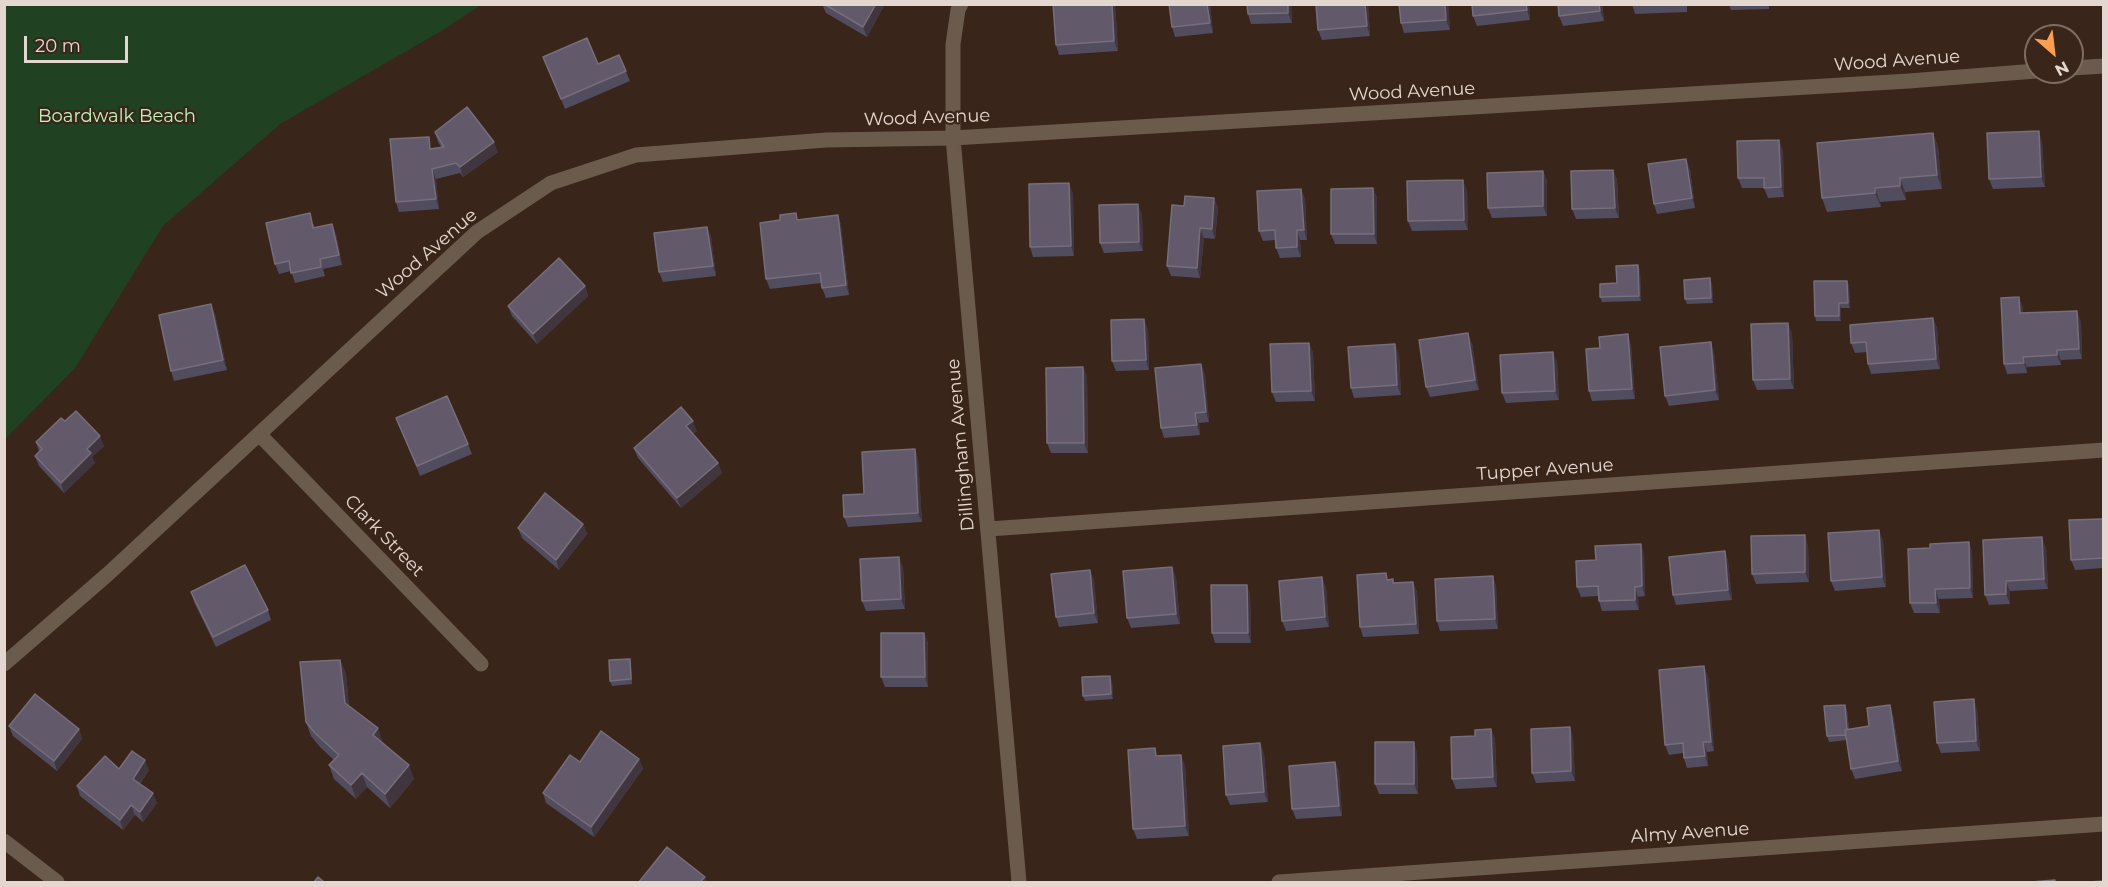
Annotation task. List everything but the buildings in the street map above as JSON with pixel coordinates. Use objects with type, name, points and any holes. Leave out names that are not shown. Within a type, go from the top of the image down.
[{"type":"street","name":"Dillingham Avenue","points":[[961,4],[953,44],[953,138],[1019,882]]},
{"type":"street","points":[[2084,67],[2103,66]]},
{"type":"street","name":"Wood Avenue","points":[[4,663],[108,574],[477,232],[551,183],[636,156],[826,140],[953,138],[2024,72]]},
{"type":"street","name":"Clark Street","points":[[259,434],[481,664]]},
{"type":"street","name":"Tupper Avenue","points":[[989,529],[2103,450]]},
{"type":"street","name":"Almy Avenue","points":[[1279,882],[2103,824]]},
{"type":"street","points":[[4,841],[57,882]]},
{"type":"green space","name":"Boardwalk Beach","points":[[5,4],[481,5],[443,30],[280,124],[163,226],[75,368],[5,439]]}]
